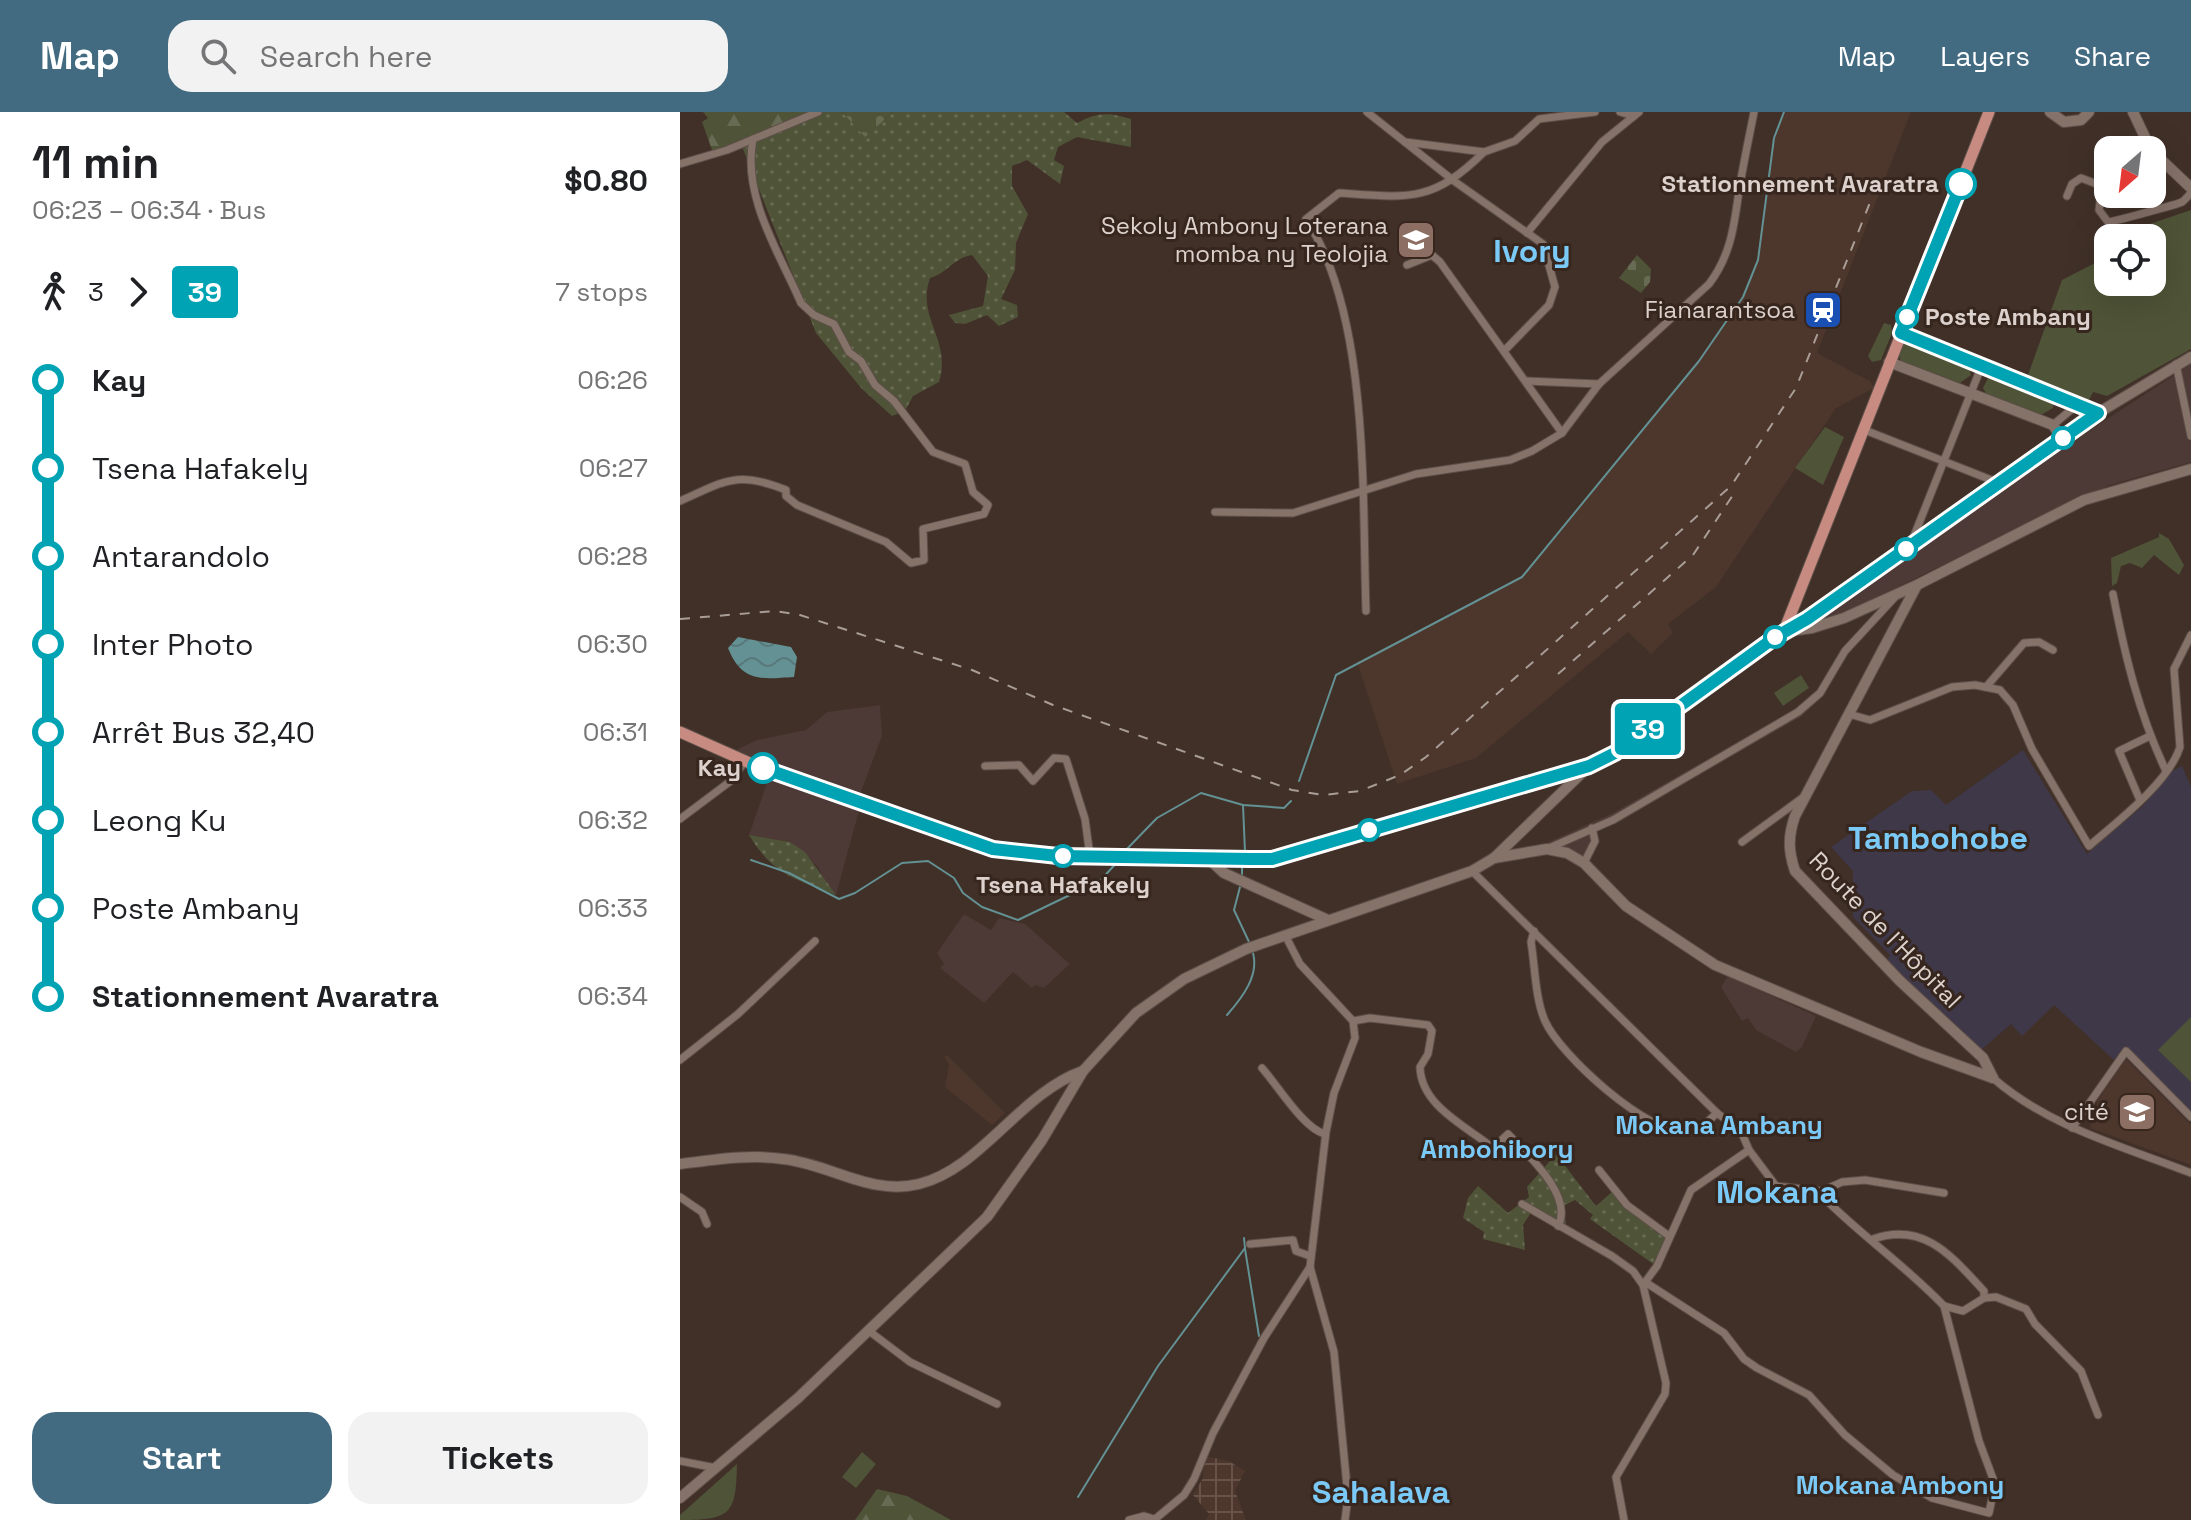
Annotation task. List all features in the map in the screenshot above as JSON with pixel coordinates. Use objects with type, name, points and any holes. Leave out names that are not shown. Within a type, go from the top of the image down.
[{"type":"main road","points":[[680,732],[745,761],[972,844],[1021,853],[1090,856],[1272,859],[1589,766],[1615,753],[1784,631],[1989,112]]},
{"type":"street","points":[[680,164],[818,112]]},
{"type":"street","points":[[1367,112],[1454,181],[1543,244],[1555,287],[1549,305],[1504,351]]},
{"type":"street","points":[[1366,611],[1357,398],[1347,337],[1328,257],[1306,219],[1339,193],[1410,197],[1454,181],[1484,152],[1515,141],[1539,119],[1595,112]]},
{"type":"street","points":[[1620,112],[1636,114]]},
{"type":"street","points":[[1215,512],[1293,513],[1416,474],[1510,460],[1562,433],[1599,384],[1709,284],[1722,267],[1737,224],[1754,112]]},
{"type":"street","points":[[2050,112],[2064,122],[2081,120],[2089,112]]},
{"type":"street","points":[[2124,112],[2134,117],[2144,136]]},
{"type":"street","points":[[1527,233],[1576,171],[1636,114]]},
{"type":"street","points":[[680,501],[737,477],[770,483],[786,490],[786,496],[797,505],[886,542],[911,563],[924,560],[923,529],[927,525],[984,514],[988,505],[973,492],[965,464],[933,452],[894,401],[875,385],[861,361],[849,352],[834,324],[814,315],[801,303],[755,198],[750,156],[753,139]]},
{"type":"street","points":[[1404,142],[1484,152]]},
{"type":"street","points":[[2067,196],[2072,184],[2081,178],[2102,186],[2099,210],[2108,222],[2181,203],[2191,191],[2166,165]]},
{"type":"street","points":[[1407,265],[1432,255],[1440,262],[1562,433]]},
{"type":"street","points":[[1901,333],[2098,413]]},
{"type":"street","points":[[1784,631],[2098,413],[2191,357]]},
{"type":"street","points":[[1889,362],[2053,425],[2062,439]]},
{"type":"street","points":[[2176,364],[2191,436]]},
{"type":"street","points":[[1910,546],[1982,365]]},
{"type":"street","points":[[1526,381],[1599,384]]},
{"type":"street","points":[[2053,425],[2079,403]]},
{"type":"street","points":[[1862,429],[1999,483]]},
{"type":"street","points":[[1784,631],[1812,628],[1844,618],[1917,585],[2084,500],[2191,469]]},
{"type":"street","name":"Route de l'Hôpital","points":[[1917,585],[1806,795],[1789,833],[1789,853],[1795,871],[1900,981],[1983,1058],[1993,1078]]},
{"type":"street","points":[[1494,858],[1547,849],[1613,820],[1798,712],[1820,693],[1845,651],[1899,592]]},
{"type":"street","points":[[2113,594],[2121,644],[2150,736],[2166,771]]},
{"type":"street","points":[[1849,714],[1870,720],[1952,687],[2000,690],[2013,705],[2032,749],[2089,846],[2131,809],[2166,771],[2180,747],[2174,669],[2191,635]]},
{"type":"street","points":[[1986,687],[2024,643],[2039,642],[2053,650]]},
{"type":"street","points":[[2139,798],[2119,751],[2150,736]]},
{"type":"street","points":[[985,766],[1019,765],[1033,781],[1054,758],[1066,759],[1085,819],[1090,856]]},
{"type":"street","points":[[687,814],[732,780],[745,761]]},
{"type":"street","points":[[680,1498],[869,1331],[1001,1201],[1083,1071],[1136,1013],[1184,979],[1251,947],[1472,871],[1494,858],[1589,766]]},
{"type":"street","points":[[1742,842],[1806,795]]},
{"type":"street","points":[[1584,863],[1595,841],[1592,828]]},
{"type":"street","points":[[1547,849],[1567,853],[1584,863],[1625,904],[1715,965],[1921,1052],[1993,1078],[2023,1104],[2072,1128],[2191,1173]]},
{"type":"street","points":[[1209,859],[1224,873],[1328,920]]},
{"type":"street","points":[[1472,871],[1717,1113],[1741,1131],[1749,1150],[1776,1186],[1816,1190],[1865,1180],[1944,1193]]},
{"type":"street","points":[[1534,931],[1531,942],[1545,1021],[1586,1070],[1637,1117],[1660,1127],[1684,1133],[1697,1130],[1717,1113]]},
{"type":"street","points":[[1285,935],[1300,964],[1353,1021],[1355,1038],[1334,1093],[1326,1131],[1310,1256],[1310,1267],[1334,1352],[1348,1497],[1345,1520]]},
{"type":"street","points":[[680,1060],[738,1014],[815,941]]},
{"type":"street","points":[[1353,1021],[1370,1018],[1428,1025],[1432,1031],[1428,1054],[1420,1067],[1428,1093],[1443,1112],[1493,1148],[1508,1134],[1533,1161],[1562,1203],[1564,1216],[1558,1226]]},
{"type":"street","points":[[2072,1128],[2126,1051],[2191,1117]]},
{"type":"street","points":[[1262,1068],[1294,1104],[1305,1123],[1326,1131]]},
{"type":"street","points":[[680,1164],[749,1157],[783,1159],[867,1184],[895,1187],[917,1185],[934,1180],[968,1157],[1023,1106],[1061,1078],[1083,1071]]},
{"type":"street","points":[[1624,1520],[1616,1477],[1665,1394],[1666,1383],[1644,1284],[1657,1266],[1691,1190],[1749,1150]]},
{"type":"street","points":[[1599,1170],[1627,1205],[1669,1236]]},
{"type":"street","points":[[1522,1204],[1612,1256],[1633,1271],[1644,1284],[1724,1333],[1744,1359],[1809,1395],[1845,1435],[1893,1475],[1932,1498],[1989,1513],[1995,1484],[1979,1441],[1944,1306],[1931,1289],[1873,1239],[1845,1220],[1816,1190]]},
{"type":"street","points":[[680,1197],[702,1212],[707,1224]]},
{"type":"street","points":[[1873,1239],[1891,1233],[1947,1251],[1984,1291],[1984,1298]]},
{"type":"street","points":[[1250,1244],[1293,1240],[1296,1251],[1310,1256]]},
{"type":"street","points":[[1129,1520],[1144,1516],[1154,1520],[1184,1495],[1264,1338],[1310,1267]]},
{"type":"street","points":[[1944,1306],[1963,1311],[1984,1298],[1996,1297],[2026,1309],[2035,1324],[2081,1371],[2098,1415]]},
{"type":"street","points":[[869,1331],[910,1362],[997,1404]]},
{"type":"street","points":[[680,1461],[716,1468]]},
{"type":"shaded area","points":[[1784,112],[1911,112],[1817,353],[1870,381],[1874,388],[1836,408],[1716,587],[1668,624],[1673,633],[1651,654],[1628,632],[1476,758],[1397,784],[1357,662],[1522,577],[1699,361],[1743,297],[1758,260],[1774,138]]},
{"type":"shaded area","points":[[2191,364],[2191,462],[2110,485],[1822,623],[1818,615],[1892,560]]},
{"type":"shaded area","points":[[1887,602],[1892,606],[1848,651],[1825,694],[1802,716],[1619,821],[1593,832],[1586,858],[1543,848],[1542,845],[1613,813],[1797,708],[1818,691],[1841,649]]},
{"type":"shaded area","points":[[880,705],[882,736],[859,797],[734,751],[757,740],[806,730],[827,712]]},
{"type":"shaded area","points":[[2023,750],[2087,854],[2143,806],[2172,771],[2182,766],[2191,787],[2191,1112],[2126,1046],[2114,1060],[2054,1005],[2022,1036],[2011,1024],[1980,1051],[1887,960],[1890,955],[1853,917],[1853,871],[1831,847],[1912,791],[1931,790],[1946,805]]},
{"type":"shaded area","points":[[770,774],[860,807],[836,895],[827,886],[818,867],[790,842],[749,835]]},
{"type":"shaded area","points":[[964,914],[991,930],[999,918],[1025,924],[1070,964],[1044,988],[1035,985],[1032,988],[1013,972],[984,1003],[940,968],[944,964],[937,953]]},
{"type":"shaded area","points":[[1728,976],[1816,1016],[1802,1047],[1796,1052],[1756,1030],[1748,1018],[1742,1021],[1721,987]]},
{"type":"shaded area","points":[[947,1055],[1005,1113],[992,1125],[945,1087],[949,1064],[944,1057]]},
{"type":"shaded area","name":"cité","points":[[2126,1059],[2191,1125],[2191,1165],[2090,1128],[2098,1100]]},
{"type":"shaded area","points":[[1204,1456],[1229,1461],[1245,1471],[1235,1491],[1246,1520],[1206,1520],[1209,1514],[1193,1495],[1203,1478]]},
{"type":"green space","points":[[703,112],[820,112],[723,151],[712,150],[702,122],[708,118]]},
{"type":"green space","points":[[818,112],[842,112],[865,136],[893,112],[1064,112],[1077,123],[1109,114],[1131,119],[1131,147],[1077,137],[1058,147],[1054,160],[1064,166],[1060,184],[1027,160],[1012,166],[1012,186],[1028,214],[1016,243],[1015,270],[1001,299],[1017,305],[1018,317],[999,326],[987,315],[965,324],[955,323],[949,315],[983,306],[988,276],[972,255],[930,278],[927,306],[941,353],[939,382],[913,396],[905,411],[892,416],[862,389],[816,333],[741,144]]},
{"type":"green space","points":[[842,112],[893,112],[865,137]]},
{"type":"green space","points":[[2191,210],[2191,349],[2107,396],[2093,392],[2089,400],[2028,375],[2062,280],[2094,264],[2094,296],[2166,296],[2166,224],[2150,224]]},
{"type":"green space","points":[[1637,255],[1651,269],[1650,282],[1641,293],[1619,278]]},
{"type":"green space","points":[[1884,323],[1891,325],[1892,333],[1881,360],[1872,362],[1868,356]]},
{"type":"green space","points":[[1911,340],[1967,362],[1971,375],[1960,383],[1901,361],[1898,354],[1904,341]]},
{"type":"green space","points":[[1990,374],[2054,400],[2053,408],[2041,415],[1987,395],[1983,388]]},
{"type":"green space","points":[[1825,427],[1844,437],[1823,485],[1795,468]]},
{"type":"green space","points":[[2159,533],[2169,539],[2184,565],[2179,575],[2154,555],[2142,568],[2130,563],[2121,566],[2117,583],[2112,586],[2111,558],[2159,537]]},
{"type":"green space","points":[[1801,675],[1809,688],[1783,706],[1774,693]]},
{"type":"green space","points":[[749,835],[790,842],[805,852],[836,895],[776,868]]},
{"type":"green space","points":[[2191,1017],[2191,1082],[2158,1050]]},
{"type":"green space","points":[[1556,1154],[1596,1206],[1613,1191],[1667,1237],[1656,1266],[1590,1219],[1593,1215],[1575,1200],[1563,1206],[1567,1230],[1532,1211],[1523,1225],[1525,1250],[1483,1239],[1484,1232],[1463,1218],[1468,1198],[1478,1186],[1508,1213],[1529,1197],[1527,1187]]},
{"type":"green space","points":[[862,1452],[876,1464],[856,1488],[842,1477]]},
{"type":"green space","points":[[737,1464],[735,1494],[727,1511],[710,1518],[680,1520],[680,1515]]},
{"type":"green space","points":[[877,1489],[907,1496],[951,1520],[855,1520]]},
{"type":"water","points":[[738,637],[791,647],[797,657],[794,677],[763,678],[740,668],[728,648]]},
{"type":"waterway","points":[[1299,781],[1336,675],[1522,577],[1699,361],[1743,297],[1758,260],[1774,138],[1784,112]]},
{"type":"waterway","points":[[1123,853],[1157,818],[1201,793],[1243,805],[1284,808],[1291,801]]},
{"type":"waterway","points":[[1243,805],[1245,852]]},
{"type":"waterway","points":[[751,860],[789,873],[839,899],[855,893],[902,863],[928,861],[954,878],[963,893],[982,907],[1018,920],[1101,880],[1118,861]]},
{"type":"waterway","points":[[1242,867],[1242,876]]},
{"type":"waterway","points":[[1240,887],[1234,910],[1250,944]]},
{"type":"waterway","points":[[1227,1015],[1252,977],[1252,950]]},
{"type":"waterway","points":[[1078,1497],[1158,1366],[1245,1248],[1244,1238]]},
{"type":"waterway","points":[[1245,1249],[1259,1336]]},
{"type":"railway","points":[[680,619],[775,611],[800,615],[972,670],[1053,705],[1292,790],[1323,795],[1360,791],[1400,775],[1426,757],[1731,486],[1796,388],[1873,195]]},
{"type":"railway","points":[[1558,674],[1693,555],[1735,492]]},
{"type":"bus line","name":"39","points":[[763,768],[993,849],[1058,856],[1272,859],[1589,766],[1615,753],[1774,638],[1807,619],[2098,413],[1901,333],[1961,184]]},
{"type":"place","name":"Stationnement Avaratra","points":[[1961,184]]},
{"type":"place","name":"Sekoly Ambony Loterana momba ny Teolojia","points":[[1416,240]]},
{"type":"place","name":"Fianarantsoa","points":[[1823,310]]},
{"type":"place","name":"Poste Ambany","points":[[1907,317]]},
{"type":"place","name":"Kay","points":[[763,768]]},
{"type":"place","name":"Tsena Hafakely","points":[[1063,856]]},
{"type":"place","name":"cité","points":[[2137,1112]]},
{"type":"district","name":"Ivory","points":[[1532,251]]},
{"type":"district","name":"Tambohobe","points":[[1938,838]]},
{"type":"district","name":"Mokana Ambany","points":[[1719,1125]]},
{"type":"district","name":"Ambohibory","points":[[1497,1149]]},
{"type":"district","name":"Mokana","points":[[1777,1192]]},
{"type":"district","name":"Mokana Ambony","points":[[1900,1485]]},
{"type":"district","name":"Sahalava","points":[[1381,1492]]}]
